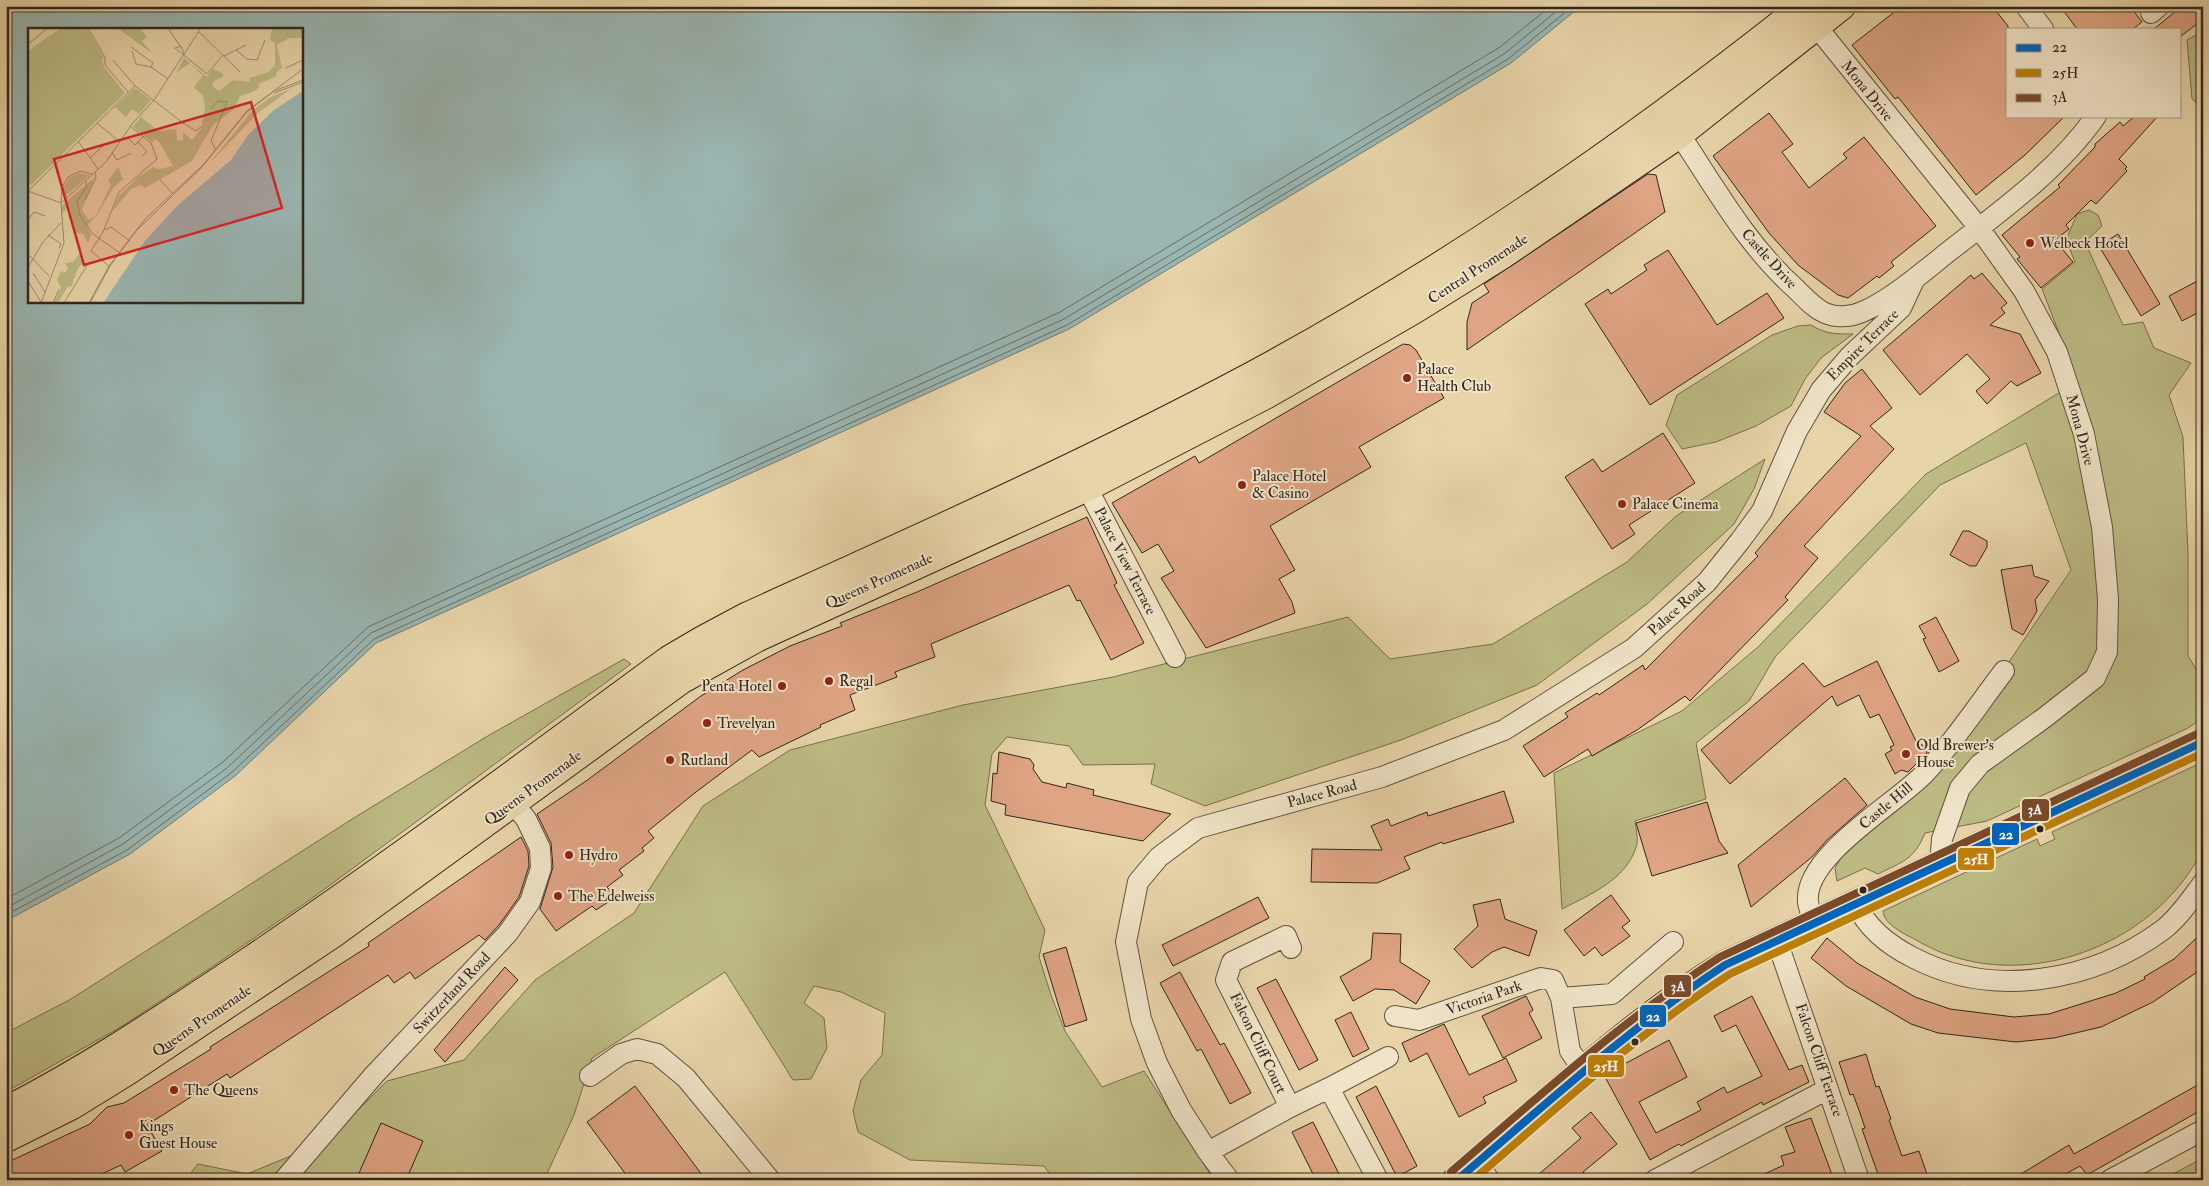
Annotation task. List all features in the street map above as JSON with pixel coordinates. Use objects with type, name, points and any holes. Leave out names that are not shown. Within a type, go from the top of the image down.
[{"type":"main road","name":"Central Promenade","points":[[1081,476],[1265,395],[1412,310],[1503,254],[1672,124],[1807,14],[1841,6]]},
{"type":"main road","name":"Queens Promenade","points":[[6,1111],[68,1079],[170,1015],[322,912],[682,679],[715,660],[1081,476]]},
{"type":"main road","points":[[1475,1174],[1584,1071],[1681,993],[1725,965],[2203,742]]},
{"type":"main road","name":"Queens Promenade","points":[[6,1138],[72,1105],[191,1029],[335,932],[506,794]]},
{"type":"street","points":[[2026,6],[2042,28]]},
{"type":"street","name":"Mona Drive","points":[[1807,14],[1979,228],[2024,291],[2057,352],[2084,434],[2102,527],[2108,599],[2107,652],[2095,678],[1980,764],[1960,788],[1942,839],[1940,866]]},
{"type":"street","name":"Empire Terrace","points":[[1762,511],[1797,431],[1821,390],[1850,356],[1901,308],[1915,278],[2033,185],[2094,118]]},
{"type":"street","name":"Castle Drive","points":[[1672,124],[1730,213],[1758,250],[1783,278],[1817,309],[1827,314],[1839,316],[1862,312],[1915,278]]},
{"type":"street","name":"Palace View Terrace","points":[[1081,476],[1175,657]]},
{"type":"street","name":"Palace Road","points":[[1230,1180],[1208,1152],[1181,1110],[1157,1063],[1141,1019],[1126,942],[1138,882],[1159,857],[1179,844],[1198,828],[1382,778],[1504,730],[1634,648],[1707,582],[1762,511]]},
{"type":"street","name":"Castle Hill","points":[[1816,924],[1808,901],[1813,880],[1828,858],[1861,825],[1924,774],[2004,671]]},
{"type":"street","name":"Switzerland Road","points":[[284,1180],[374,1075],[508,934],[530,902],[541,868],[540,848],[526,819],[506,794]]},
{"type":"street","points":[[1857,905],[1869,925],[1888,942],[1931,967],[1974,979],[2040,980],[2085,969],[2117,957],[2141,944],[2165,928],[2188,904],[2203,883]]},
{"type":"street","name":"Falcon Cliff Court","points":[[1290,1107],[1226,980],[1232,962],[1286,936],[1291,948]]},
{"type":"street","name":"Falcon Cliff Terrace","points":[[1777,941],[1860,1180]]},
{"type":"street","points":[[1561,998],[1612,994],[1673,942]]},
{"type":"street","name":"Victoria Park","points":[[1395,1016],[1419,1020],[1541,978],[1553,980],[1561,998],[1570,1051],[1584,1071]]},
{"type":"street","points":[[590,1076],[621,1054],[637,1049],[657,1054],[686,1078],[770,1180]]},
{"type":"street","name":"Falcon Cliff Court","points":[[1208,1152],[1290,1107],[1388,1057]]},
{"type":"street","points":[[1329,1088],[1378,1180]]},
{"type":"street","points":[[1655,1180],[1828,1088]]},
{"type":"street","points":[[2110,1180],[2203,1130]]},
{"type":"shaded area","points":[[2203,31],[2203,108],[2192,99],[2187,40]]},
{"type":"shaded area","points":[[2089,210],[2098,215],[2102,226],[2085,242],[2123,325],[2143,322],[2154,348],[2191,363],[2169,395],[2183,437],[2188,553],[2188,656],[2198,672],[2203,669],[2203,718],[2188,728],[1987,821],[1925,833],[1912,855],[1901,863],[1878,874],[1865,868],[1837,881],[1835,868],[1846,849],[1928,782],[2071,570],[2026,443],[1940,485],[1775,657],[1749,701],[1696,743],[1706,799],[1635,821],[1637,844],[1626,867],[1607,884],[1562,909],[1554,773],[1682,711],[1758,647],[1926,474],[2062,391],[2064,346],[2042,289],[2075,262],[2066,240],[2077,214]]},
{"type":"shaded area","points":[[1811,325],[1831,333],[1853,334],[1821,358],[1805,379],[1791,406],[1756,426],[1716,442],[1682,449],[1666,425],[1677,395],[1772,335],[1798,326]]},
{"type":"shaded area","points":[[1765,459],[1754,489],[1734,524],[1647,604],[1537,685],[1401,740],[1205,806],[1151,784],[1155,764],[1083,765],[1069,746],[1007,737],[992,754],[985,805],[1045,930],[1039,957],[1065,1031],[1102,1087],[1144,1071],[1214,1180],[1054,1180],[1044,1166],[910,1160],[858,1132],[853,1111],[861,1080],[882,1055],[885,1013],[841,992],[814,986],[804,1003],[824,1018],[827,1048],[811,1079],[793,1080],[725,972],[592,1058],[574,1115],[544,1180],[185,1180],[198,1164],[247,1174],[327,1141],[387,1081],[464,1060],[535,980],[634,913],[703,806],[790,750],[963,705],[1113,677],[1348,617],[1390,659],[1493,644],[1627,562],[1676,516]]},
{"type":"shaded area","points":[[624,659],[631,664],[311,899],[124,1025],[6,1092],[6,1033],[71,999],[357,816],[486,737]]},
{"type":"shaded area","points":[[2203,762],[2203,849],[2181,884],[2151,914],[2117,937],[2078,954],[2037,964],[1996,965],[1955,957],[1916,940],[1891,925],[1884,916],[1883,911],[2037,839],[2040,846],[2055,839],[2052,832]]},
{"type":"shaded area","points":[[2203,1158],[2203,1180],[2162,1180]]},
{"type":"water","points":[[6,6],[1581,6],[1511,63],[1069,329],[376,643],[235,776],[130,854],[6,921]]},
{"type":"building","points":[[1902,6],[1992,6],[2008,26],[2006,28],[2006,118],[2063,118],[2025,155],[1976,195],[1898,97],[1895,99],[1852,45]]},
{"type":"building","points":[[2060,6],[2130,6],[2142,22],[2134,28],[2076,28]]},
{"type":"building","points":[[2182,6],[2191,6],[2202,20],[2182,35],[2182,28],[2155,28]]},
{"type":"building","points":[[1769,113],[1793,144],[1782,152],[1809,188],[1847,158],[1843,154],[1864,137],[1936,226],[1891,262],[1894,266],[1879,278],[1877,276],[1848,298],[1838,295],[1798,265],[1769,233],[1713,156]]},
{"type":"building","points":[[2133,118],[2156,118],[2119,159],[2127,167],[2125,169],[2127,171],[2096,204],[2091,200],[2066,225],[2069,229],[2055,240],[2073,262],[2041,288],[2017,259],[2020,257],[2002,235],[2060,187],[2058,185],[2095,147],[2095,144],[2120,122],[2123,126]]},
{"type":"building","points":[[1648,174],[1656,175],[1665,212],[1467,350],[1467,322],[1472,303],[1489,292],[1484,284]]},
{"type":"building","points":[[2118,234],[2160,304],[2141,316],[2099,246]]},
{"type":"building","points":[[1668,250],[1717,325],[1767,293],[1784,318],[1650,405],[1585,304],[1608,289],[1611,294],[1647,270],[1644,265]]},
{"type":"building","points":[[1982,273],[2007,303],[2001,308],[2005,313],[1990,325],[2020,334],[2041,373],[2017,386],[2011,381],[1987,404],[1976,391],[1990,379],[1967,354],[1920,395],[1883,350],[1971,275],[1974,279]]},
{"type":"building","points":[[2203,278],[2203,310],[2182,321],[2169,296]]},
{"type":"building","name":"Palace Hotel & Casino","points":[[1403,344],[1410,345],[1416,350],[1444,398],[1359,447],[1371,467],[1270,526],[1295,570],[1279,579],[1292,602],[1295,613],[1206,648],[1161,578],[1174,571],[1158,544],[1142,553],[1112,503],[1195,456],[1199,463]]},
{"type":"building","points":[[1862,369],[1892,408],[1870,426],[1894,449],[1804,546],[1818,558],[1785,597],[1788,600],[1690,701],[1685,696],[1637,730],[1592,756],[1588,749],[1544,777],[1523,746],[1568,717],[1565,713],[1597,693],[1599,695],[1643,665],[1645,670],[1758,556],[1755,553],[1861,436],[1824,412],[1845,383]]},
{"type":"building","name":"Palace Cinema","points":[[1663,433],[1695,483],[1629,525],[1635,534],[1612,549],[1565,477],[1593,459],[1602,472]]},
{"type":"building","points":[[1087,517],[1117,583],[1114,585],[1144,643],[1111,660],[1080,600],[1077,601],[1069,585],[931,644],[935,657],[895,672],[897,677],[850,695],[855,710],[820,725],[821,727],[759,757],[752,750],[696,792],[648,831],[654,838],[642,848],[644,851],[619,870],[623,875],[607,887],[616,897],[596,910],[592,906],[556,931],[540,909],[553,867],[551,843],[537,814],[586,781],[701,696],[743,670],[790,646],[842,626],[840,623],[917,592]]},
{"type":"building","points":[[1963,531],[1969,531],[1987,541],[1987,547],[1976,566],[1970,566],[1950,555]]},
{"type":"building","points":[[2032,565],[2034,576],[2049,581],[2035,600],[2037,611],[2023,635],[2012,629],[2001,570]]},
{"type":"building","points":[[1936,617],[1959,661],[1939,672],[1923,639],[1926,638],[1919,626]]},
{"type":"building","points":[[1877,661],[1917,743],[1927,747],[1927,753],[1908,772],[1901,770],[1895,774],[1885,754],[1892,750],[1890,747],[1894,745],[1879,714],[1870,718],[1859,695],[1837,706],[1832,696],[1730,784],[1701,750],[1803,663],[1824,687]]},
{"type":"building","points":[[999,752],[1030,759],[1034,765],[1033,769],[1042,782],[1066,788],[1067,783],[1094,790],[1093,795],[1171,814],[1143,841],[1005,815],[1006,805],[991,801],[993,773],[997,774]]},
{"type":"building","points":[[1845,778],[1867,805],[1827,840],[1813,856],[1751,907],[1738,865]]},
{"type":"building","points":[[1504,791],[1514,822],[1443,844],[1442,842],[1404,857],[1410,869],[1377,883],[1311,882],[1312,849],[1382,850],[1371,826],[1388,819],[1391,826],[1427,812],[1428,816]]},
{"type":"building","points":[[1707,802],[1719,841],[1728,853],[1652,876],[1636,823]]},
{"type":"building","points":[[521,837],[528,851],[529,866],[519,897],[499,925],[485,940],[479,935],[415,979],[410,972],[394,983],[388,975],[230,1078],[227,1074],[147,1125],[162,1151],[125,1172],[121,1165],[89,1180],[6,1180],[6,1163],[90,1124],[107,1107],[124,1103],[211,1049],[210,1047],[369,946],[368,943]]},
{"type":"building","points":[[1611,895],[1630,921],[1622,927],[1630,936],[1602,956],[1595,947],[1584,956],[1564,930]]},
{"type":"building","points":[[1258,897],[1269,918],[1173,966],[1162,945]]},
{"type":"building","points":[[1500,899],[1505,919],[1537,931],[1529,956],[1504,947],[1492,952],[1472,968],[1454,949],[1478,926],[1473,905]]},
{"type":"building","points":[[2203,932],[2203,968],[2153,1002],[2101,1027],[2054,1038],[2016,1042],[1938,1033],[1911,1024],[1846,986],[1811,958],[1827,938],[1857,963],[1915,997],[1950,1009],[2014,1017],[2049,1014],[2116,993],[2145,979],[2144,977],[2174,959]]},
{"type":"building","points":[[1373,933],[1401,934],[1400,962],[1430,981],[1416,1004],[1394,990],[1375,989],[1353,1001],[1340,977],[1371,959]]},
{"type":"building","points":[[1066,947],[1087,1020],[1065,1027],[1043,954]]},
{"type":"building","points":[[505,967],[518,980],[445,1062],[434,1050]]},
{"type":"building","points":[[1180,972],[1220,1045],[1224,1043],[1251,1093],[1230,1104],[1201,1049],[1197,1051],[1160,983]]},
{"type":"building","points":[[1276,979],[1318,1060],[1299,1070],[1257,988]]},
{"type":"building","points":[[1526,996],[1533,1010],[1529,1013],[1542,1038],[1503,1058],[1482,1016]]},
{"type":"building","points":[[1752,996],[1789,1070],[1802,1065],[1809,1082],[1763,1105],[1762,1102],[1681,1146],[1679,1144],[1650,1160],[1604,1075],[1669,1040],[1687,1077],[1639,1102],[1656,1133],[1701,1110],[1697,1102],[1724,1087],[1727,1093],[1762,1076],[1736,1025],[1722,1032],[1714,1016]]},
{"type":"building","points":[[1351,1012],[1369,1049],[1353,1057],[1335,1020]]},
{"type":"building","points":[[1444,1024],[1469,1075],[1506,1058],[1517,1081],[1483,1097],[1486,1103],[1459,1117],[1427,1053],[1410,1062],[1402,1043]]},
{"type":"building","points":[[1866,1054],[1876,1087],[1879,1086],[1891,1119],[1889,1120],[1902,1156],[1919,1151],[1929,1180],[1880,1180],[1862,1129],[1865,1128],[1860,1113],[1853,1094],[1850,1095],[1839,1062]]},
{"type":"building","points":[[2203,1082],[2203,1109],[2087,1175],[2080,1166],[2055,1180],[2011,1180],[2069,1145],[2074,1154]]},
{"type":"building","points":[[635,1086],[706,1180],[630,1180],[587,1122]]},
{"type":"building","points":[[1376,1086],[1417,1166],[1397,1177],[1356,1097]]},
{"type":"building","points":[[1591,1112],[1617,1144],[1583,1172],[1589,1180],[1532,1180],[1581,1138],[1572,1128]]},
{"type":"building","points":[[1811,1118],[1834,1180],[1751,1180],[1784,1165],[1781,1156],[1795,1152],[1785,1127]]},
{"type":"building","points":[[1313,1122],[1342,1180],[1316,1180],[1292,1132]]},
{"type":"building","points":[[381,1123],[423,1141],[406,1180],[356,1180]]},
{"type":"transit line","name":"3A","points":[[1451,1172],[1615,1033],[1684,981],[1720,957],[2199,733]]},
{"type":"transit line","name":"22","points":[[1457,1180],[1621,1041],[1725,965],[2203,742]]},
{"type":"transit line","name":"25H","points":[[1473,1180],[1662,1021],[1730,974],[2203,753]]},
{"type":"place","name":"Welbeck Hotel","points":[[2030,243]]},
{"type":"place","name":"Palace Health Club","points":[[1407,378]]},
{"type":"place","name":"Palace Hotel & Casino","points":[[1242,485]]},
{"type":"place","name":"Palace Cinema","points":[[1622,504]]},
{"type":"place","name":"Regal","points":[[829,681]]},
{"type":"place","name":"Penta Hotel","points":[[782,686]]},
{"type":"place","name":"Trevelyan","points":[[707,723]]},
{"type":"place","name":"Old Brewer's House","points":[[1906,754]]},
{"type":"place","name":"Rutland","points":[[670,760]]},
{"type":"place","name":"Hydro","points":[[569,855]]},
{"type":"place","name":"The Edelweiss","points":[[558,896]]},
{"type":"place","name":"The Queens","points":[[174,1090]]},
{"type":"place","name":"Kings Guest House","points":[[129,1135]]}]
